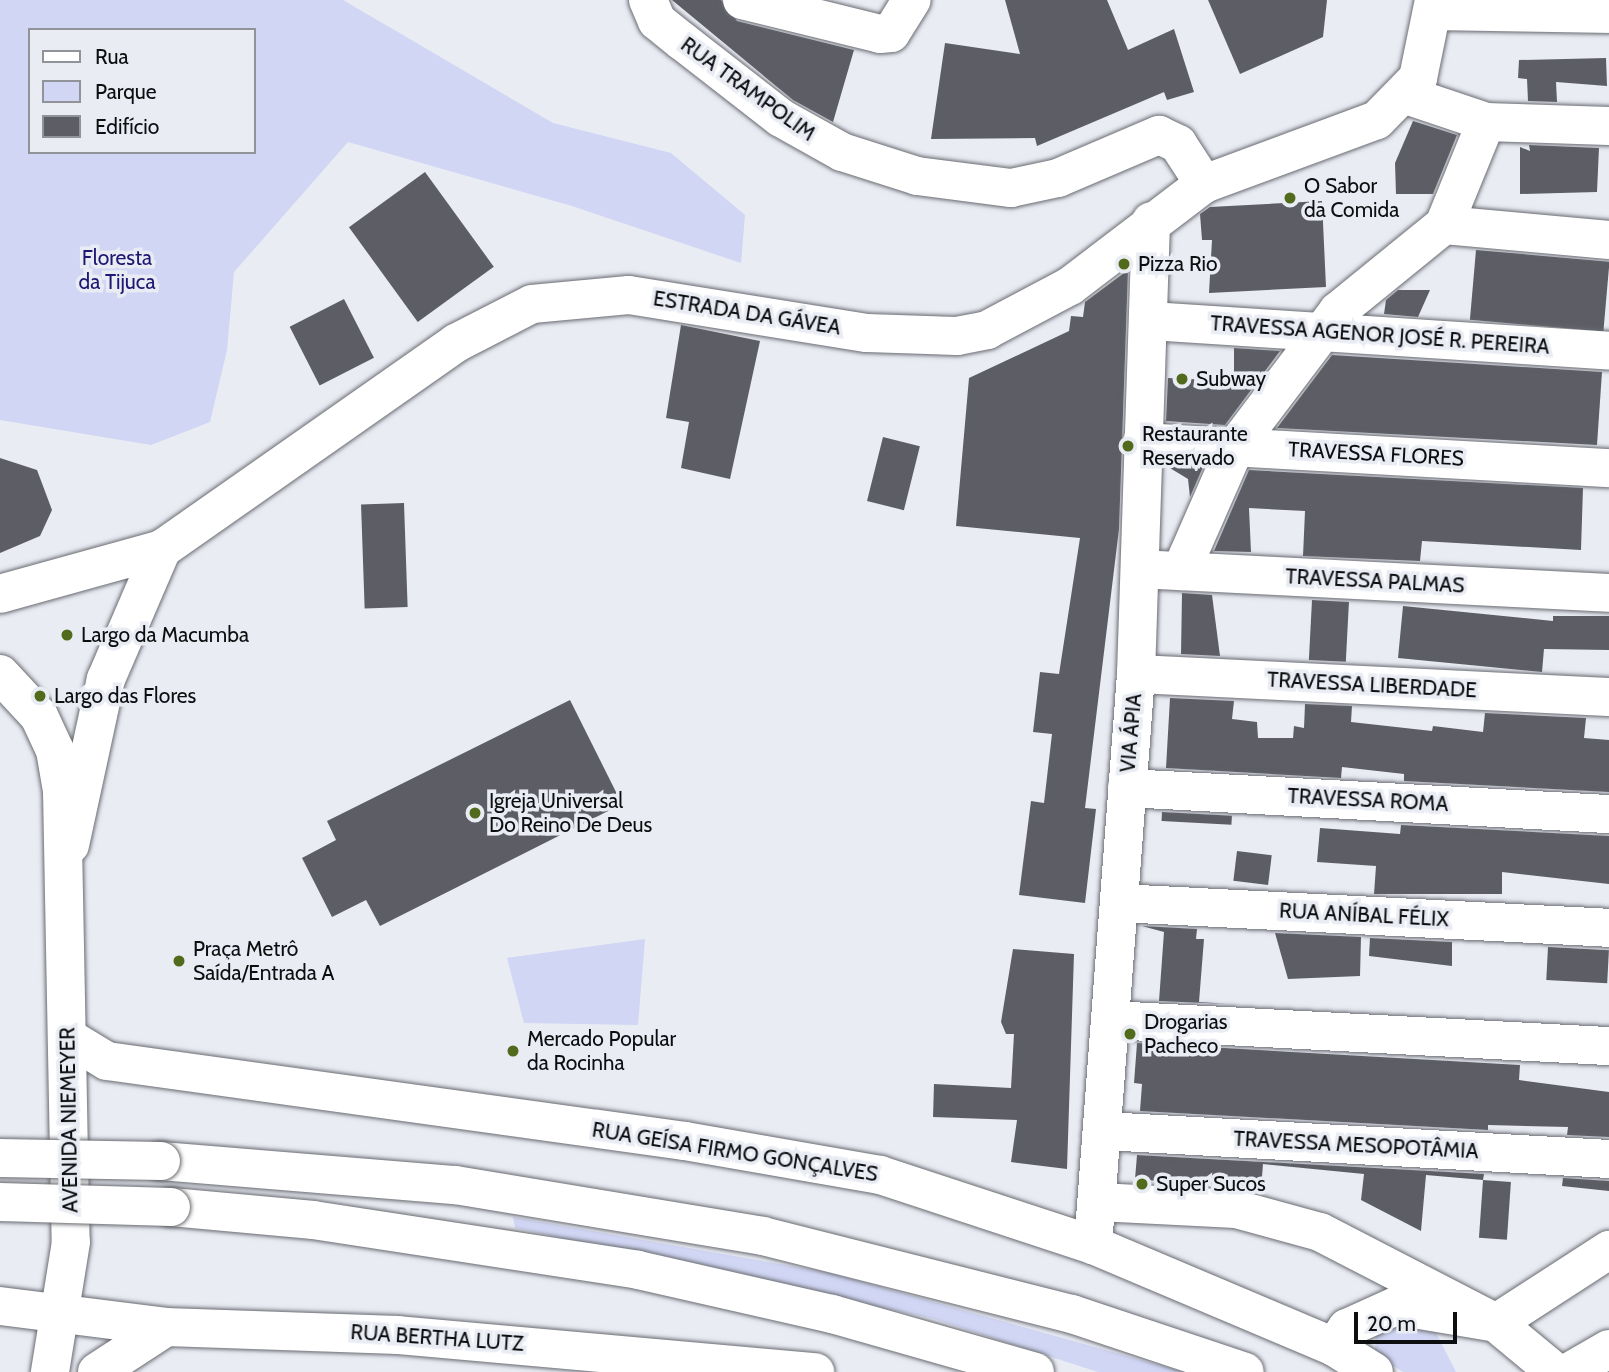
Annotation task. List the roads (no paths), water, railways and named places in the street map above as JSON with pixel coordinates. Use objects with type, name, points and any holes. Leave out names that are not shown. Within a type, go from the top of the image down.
[{"type":"main road","name":"RUA TRAMPOLIM","points":[[648,0],[657,21],[726,76],[781,118],[842,152],[917,176],[1011,188],[1058,178],[1159,135],[1178,145],[1204,184]]},
{"type":"main road","points":[[742,0],[880,34],[891,33],[912,0]]},
{"type":"main road","name":"ESTRADA DA GÁVEA","points":[[0,594],[162,550],[456,343],[532,304],[629,295],[867,333],[957,336],[987,330],[1070,286],[1151,221],[1204,184],[1344,136],[1406,95],[1428,51],[1435,6]]},
{"type":"main road","points":[[1435,6],[1609,14]]},
{"type":"main road","points":[[1406,95],[1486,122],[1609,126]]},
{"type":"main road","points":[[1181,571],[1236,446],[1321,330],[1444,225],[1486,122]]},
{"type":"main road","name":"VIA ÁPIA","points":[[1093,1245],[1104,1131],[1136,674],[1141,569],[1142,442],[1150,321],[1151,221]]},
{"type":"main road","points":[[1444,225],[1609,240]]},
{"type":"main road","name":"TRAVESSA AGENOR JOSÉ R. PEREIRA","points":[[1150,321],[1321,330],[1609,351]]},
{"type":"main road","name":"TRAVESSA FLORES","points":[[1142,442],[1609,468]]},
{"type":"main road","name":"AVENIDA NIEMEYER","points":[[65,867],[106,679],[162,550]]},
{"type":"main road","name":"TRAVESSA PALMAS","points":[[1141,569],[1609,593]]},
{"type":"main road","name":"AVENIDA NIEMEYER","points":[[0,674],[39,716],[55,750],[65,867],[71,1242],[50,1372]]},
{"type":"main road","name":"TRAVESSA LIBERDADE","points":[[1136,674],[1609,696]]},
{"type":"main road","name":"TRAVESSA ROMA","points":[[1127,788],[1609,814]]},
{"type":"main road","name":"RUA ANÍBAL FÉLIX","points":[[1119,903],[1609,928]]},
{"type":"main road","points":[[1111,1020],[1609,1046]]},
{"type":"main road","name":"RUA GEÍSA FIRMO GONÇALVES","points":[[69,1038],[107,1061],[842,1167],[953,1196],[1093,1245],[1334,1347],[1374,1372]]},
{"type":"main road","name":"TRAVESSA MESOPOTÂMIA","points":[[1104,1131],[1609,1159]]},
{"type":"main road","points":[[0,1158],[161,1161],[456,1185],[762,1236],[1072,1314],[1245,1372]]},
{"type":"main road","points":[[0,1202],[171,1207],[313,1220],[638,1270],[831,1314],[1035,1372]]},
{"type":"main road","points":[[1098,1202],[1272,1215],[1388,1263],[1496,1323],[1555,1372]]},
{"type":"main road","points":[[1334,1347],[1347,1328],[1396,1306],[1496,1323],[1609,1250]]},
{"type":"main road","points":[[0,1306],[60,1314]]},
{"type":"main road","name":"RUA BERTHA LUTZ","points":[[60,1314],[166,1327],[398,1335],[815,1372]]},
{"type":"main road","points":[[97,1372],[166,1327]]},
{"type":"main road","points":[[1569,1372],[1609,1349]]},
{"type":"place","name":"O Sabor da Comida","points":[[1290,198]]},
{"type":"place","name":"Pizza Rio","points":[[1124,264]]},
{"type":"place","name":"Subway","points":[[1182,379]]},
{"type":"place","name":"Restaurante Reservado","points":[[1128,446]]},
{"type":"place","name":"Largo da Macumba","points":[[67,635]]},
{"type":"place","name":"Largo das Flores","points":[[40,696]]},
{"type":"place","name":"Igreja Universal Do Reino De Deus","points":[[475,813]]},
{"type":"place","name":"Praça Metrô Saída/Entrada A","points":[[179,961]]},
{"type":"place","name":"Drogarias Pacheco","points":[[1130,1034]]},
{"type":"place","name":"Mercado Popular da Rocinha","points":[[513,1051]]},
{"type":"place","name":"Super Sucos","points":[[1142,1184]]},
{"type":"park label","name":"Floresta da Tijuca","points":[[117,270]]}]
